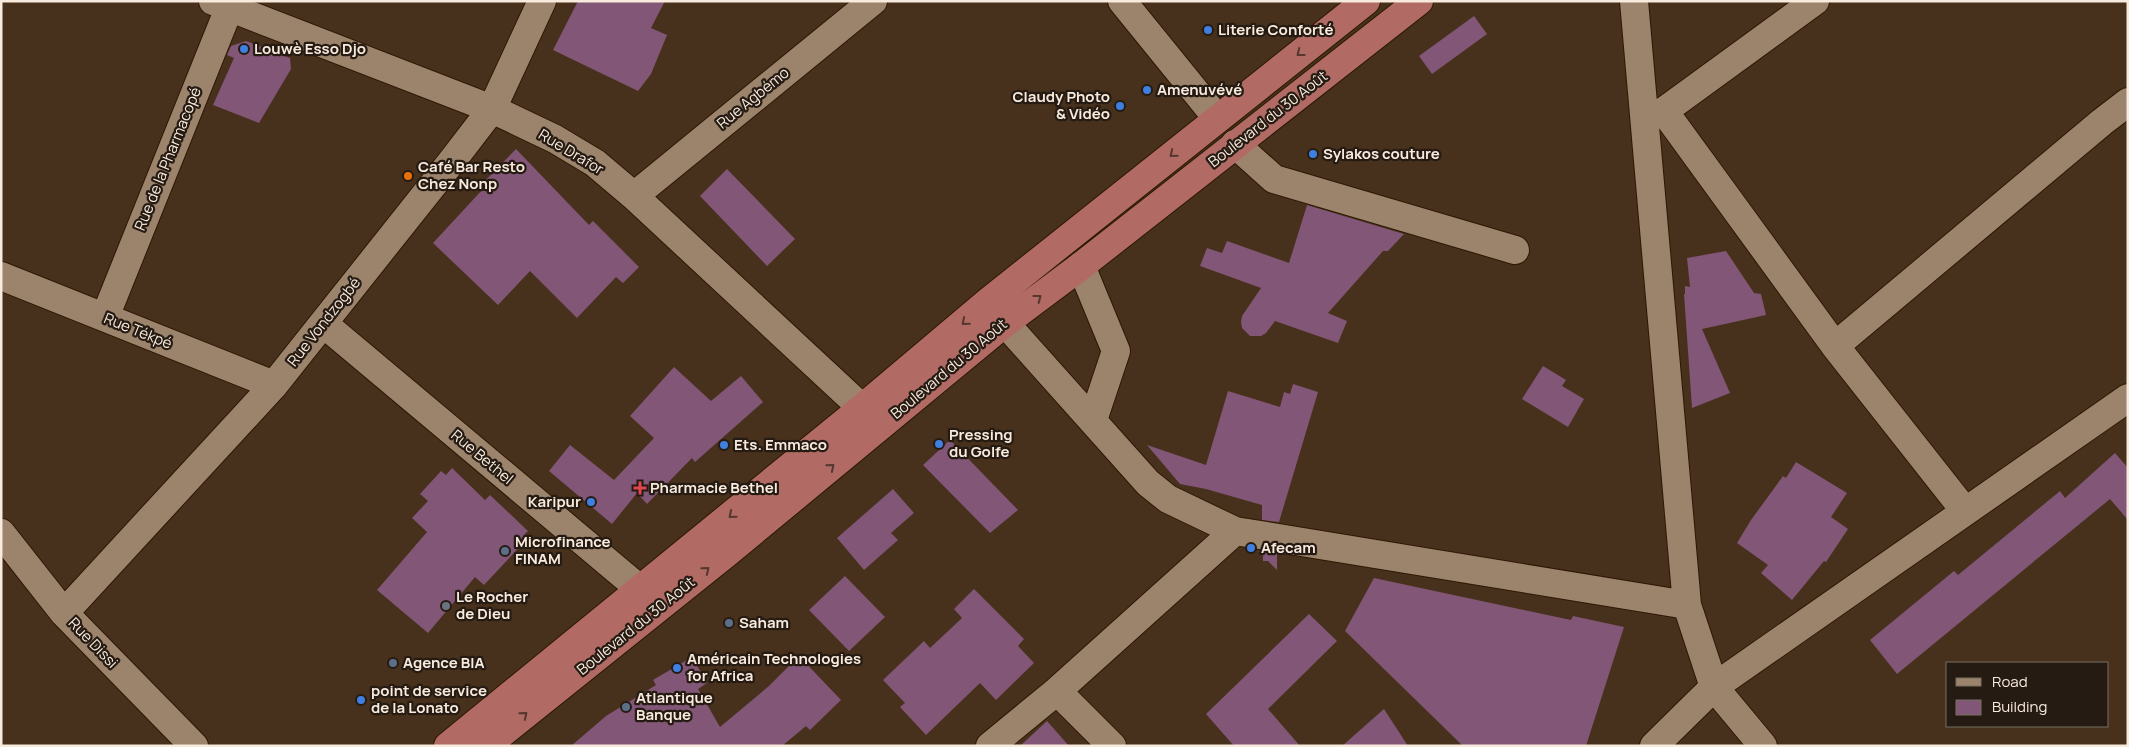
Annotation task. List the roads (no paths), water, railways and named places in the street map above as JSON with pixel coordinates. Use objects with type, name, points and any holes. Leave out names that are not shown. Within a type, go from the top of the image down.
[{"type":"highway","name":"Boulevard du 30 Août","points":[[448,746],[641,590],[989,301],[1366,1]]},
{"type":"highway","name":"Boulevard du 30 Août","points":[[486,746],[728,552],[1005,323],[1081,266],[1419,1]]},
{"type":"street","name":"Rue Vondzogbé","points":[[64,613],[274,385],[492,110],[542,1]]},
{"type":"street","name":"Rue Agbémo","points":[[634,196],[873,1]]},
{"type":"street","points":[[1122,1],[1217,118]]},
{"type":"street","points":[[1634,1],[1654,115],[1687,605],[1714,687],[1763,746]]},
{"type":"street","points":[[1654,115],[1815,1]]},
{"type":"street","name":"Rue Drafor","points":[[225,3],[492,110],[555,139],[595,164],[634,196],[862,408]]},
{"type":"street","name":"Rue de la Pharmacopé","points":[[105,317],[225,3]]},
{"type":"street","points":[[1834,346],[2128,102]]},
{"type":"street","points":[[1654,115],[1965,511]]},
{"type":"street","points":[[1235,144],[1274,179],[1515,250]]},
{"type":"street","points":[[1081,266],[1116,351],[1093,420]]},
{"type":"street","name":"Rue Tékpé","points":[[1,276],[274,385]]},
{"type":"street","points":[[989,301],[1005,323],[1148,483],[1168,499],[1235,531],[1687,605]]},
{"type":"street","name":"Rue Bethel","points":[[324,324],[641,590]]},
{"type":"street","points":[[1654,745],[1714,687],[1965,511],[2126,403]]},
{"type":"street","points":[[990,746],[1057,691],[1235,531]]},
{"type":"street","name":"Rue Dissi","points":[[1,533],[64,613],[194,746]]},
{"type":"street","points":[[1057,691],[1112,746]]},
{"type":"place","name":"Literie Conforté","points":[[1208,30]]},
{"type":"place","name":"Louwè Esso Djo","points":[[244,49]]},
{"type":"place","name":"Amenuvévé","points":[[1147,90]]},
{"type":"place","name":"Claudy Photo & Vidéo","points":[[1120,106]]},
{"type":"place","name":"Sylakos couture","points":[[1313,154]]},
{"type":"place","name":"Café Bar Resto Chez Nonp","points":[[408,176]]},
{"type":"place","name":"Pressing du Golfe","points":[[939,444]]},
{"type":"place","name":"Ets. Emmaco","points":[[724,445]]},
{"type":"place","name":"Pharmacie Bethel","points":[[640,488]]},
{"type":"place","name":"Karipur","points":[[591,502]]},
{"type":"place","name":"Afecam","points":[[1251,548]]},
{"type":"place","name":"Microfinance FINAM","points":[[505,551]]},
{"type":"place","name":"Le Rocher de Dieu","points":[[446,606]]},
{"type":"place","name":"Saham","points":[[729,623]]},
{"type":"place","name":"Agence BIA","points":[[393,663]]},
{"type":"place","name":"Américain Technologies for Africa","points":[[677,668]]},
{"type":"place","name":"point de service de la Lonato","points":[[361,700]]},
{"type":"place","name":"Atlantique Banque","points":[[626,707]]}]
